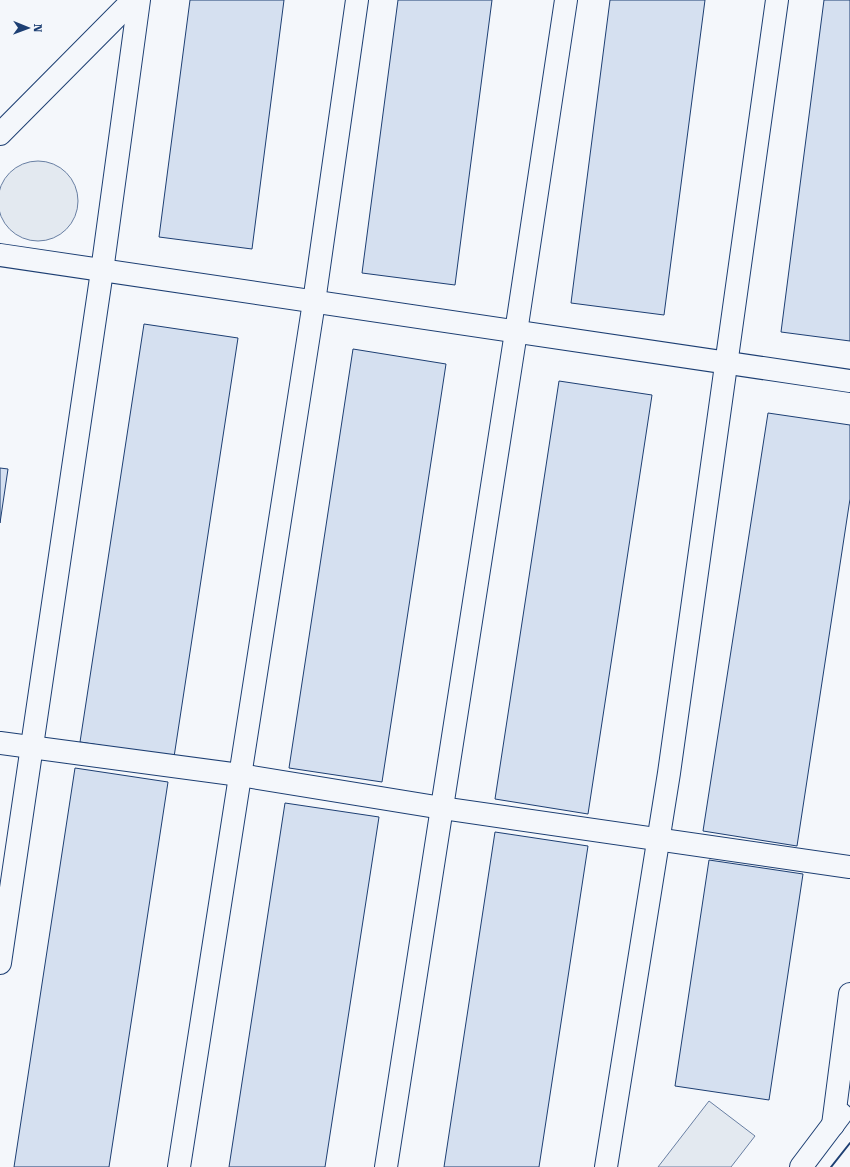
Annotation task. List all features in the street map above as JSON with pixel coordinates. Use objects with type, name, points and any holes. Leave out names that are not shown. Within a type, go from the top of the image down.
[{"type":"lane","points":[[0,134],[133,0]]},
{"type":"lane","points":[[0,963],[102,271],[139,0]]},
{"type":"lane","points":[[179,1167],[314,302],[357,0]]},
{"type":"lane","points":[[386,1167],[566,0]]},
{"type":"lane","points":[[606,1167],[669,773],[777,0]]},
{"type":"lane","points":[[0,255],[850,380]]},
{"type":"lane","points":[[0,743],[240,775],[442,808],[850,867]]},
{"type":"lane","points":[[833,1125],[850,994]]},
{"type":"lane","points":[[800,1167],[850,1103]]},
{"type":"shaded area","points":[[38,161],[53,164],[66,173],[75,186],[78,201],[75,216],[66,229],[53,238],[38,241],[23,238],[10,229],[1,216],[-2,201],[1,186],[10,173],[23,164]]},
{"type":"shaded area","points":[[709,1101],[755,1136],[731,1167],[658,1167]]},
{"type":"building","points":[[190,0],[284,0],[252,249],[159,237]]},
{"type":"building","points":[[398,0],[492,0],[455,285],[362,273]]},
{"type":"building","points":[[610,0],[705,0],[664,315],[571,303]]},
{"type":"building","points":[[824,0],[850,0],[850,341],[781,332]]},
{"type":"building","points":[[144,324],[238,338],[174,757],[80,742]]},
{"type":"building","points":[[353,349],[446,364],[382,782],[289,768]]},
{"type":"building","points":[[559,381],[652,395],[588,814],[495,799]]},
{"type":"building","points":[[768,413],[850,425],[850,499],[797,846],[703,831]]},
{"type":"building","points":[[0,468],[8,469],[0,523]]},
{"type":"building","points":[[75,768],[168,782],[109,1167],[14,1167]]},
{"type":"building","points":[[285,803],[379,817],[325,1167],[229,1167]]},
{"type":"building","points":[[495,832],[588,846],[539,1167],[444,1167]]},
{"type":"building","points":[[709,860],[803,874],[769,1100],[675,1086]]},
{"type":"wall","points":[[831,1167],[850,1143]]}]
